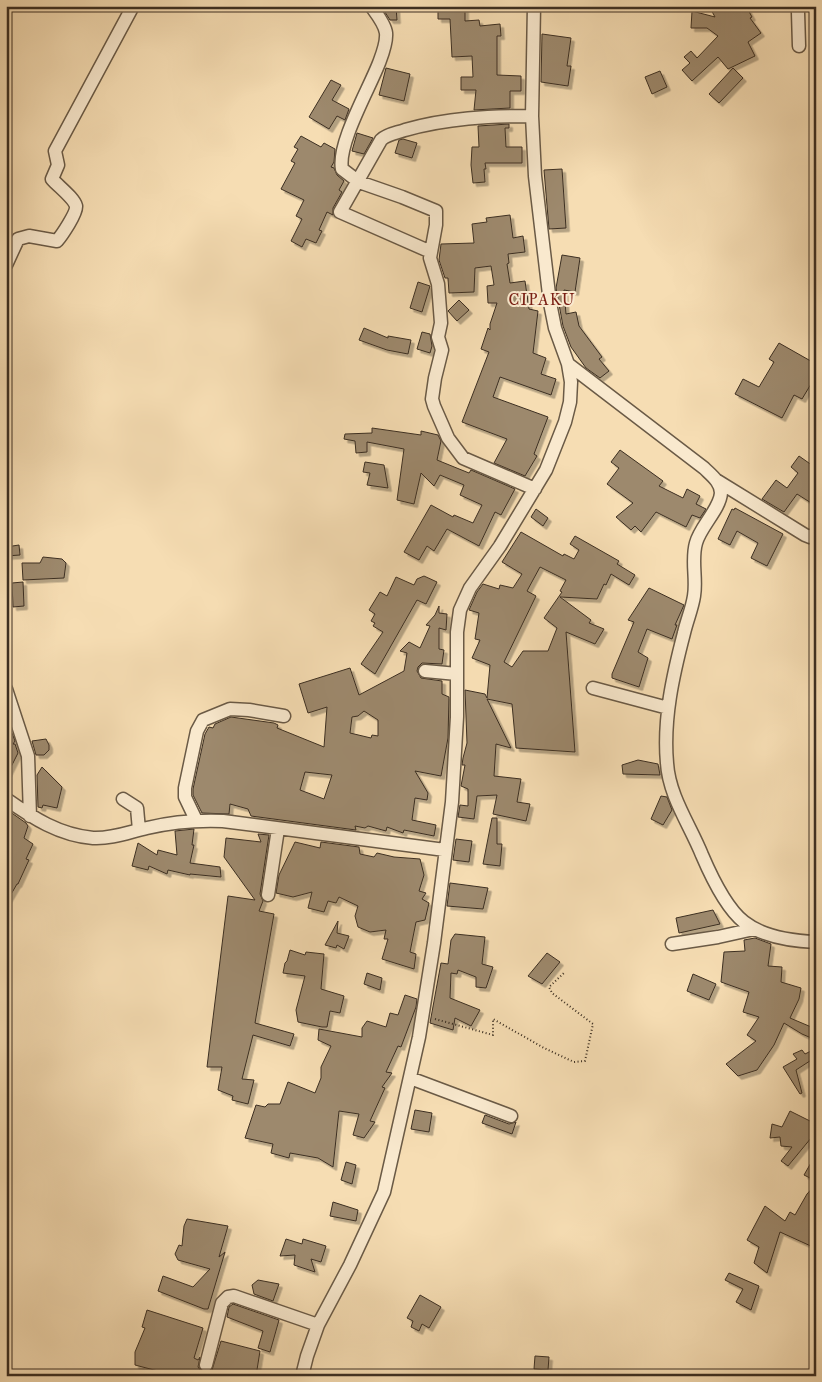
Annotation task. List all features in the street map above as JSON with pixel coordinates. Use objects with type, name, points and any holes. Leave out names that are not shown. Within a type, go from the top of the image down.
[{"type":"street","points":[[6,265],[18,239],[29,236],[57,241],[75,212],[74,201],[52,179],[58,166],[55,151],[134,6]]},
{"type":"street","points":[[371,6],[383,25],[386,40],[379,64],[346,142],[342,166],[344,172],[359,182],[435,209],[437,214],[431,262],[438,284],[441,323],[438,337],[442,350],[432,399],[439,419],[448,438],[463,458],[535,489]]},
{"type":"street","points":[[302,1376],[318,1325],[350,1265],[384,1192],[423,1015],[452,802],[456,753],[457,632],[460,610],[465,598],[535,489],[555,450],[570,402],[571,382],[568,364],[555,328],[550,303],[535,176],[532,116],[534,6]]},
{"type":"street","points":[[799,6],[799,46]]},
{"type":"street","points":[[431,252],[343,214],[340,210],[359,182],[381,140],[387,135],[423,125],[467,118],[532,116]]},
{"type":"street","points":[[568,364],[704,468],[716,480],[805,535],[810,537],[816,534]]},
{"type":"street","points":[[716,480],[721,492],[719,499],[695,545],[695,594],[668,708],[667,765],[675,794],[708,869],[728,905],[742,921],[754,929],[794,940],[816,942]]},
{"type":"street","points":[[425,671],[458,674]]},
{"type":"street","points":[[593,688],[668,708]]},
{"type":"street","points":[[6,689],[28,756],[30,816]]},
{"type":"street","points":[[196,820],[186,797],[185,788],[197,731],[203,720],[230,709],[244,709],[284,716]]},
{"type":"street","points":[[6,799],[50,827],[94,838],[116,836],[174,822],[196,820],[223,821],[349,836],[445,850]]},
{"type":"street","points":[[123,799],[137,808],[139,830]]},
{"type":"street","points":[[268,895],[278,828]]},
{"type":"street","points":[[672,944],[754,929]]},
{"type":"street","points":[[410,1078],[511,1116]]},
{"type":"street","points":[[206,1365],[222,1303],[228,1297],[234,1296],[318,1325]]},
{"type":"path","points":[[423,1015],[493,1035],[493,1019],[574,1062],[585,1062],[593,1024],[552,993],[549,987],[564,973]]},
{"type":"building","points":[[381,6],[396,6],[397,20],[390,20]]},
{"type":"building","points":[[438,6],[465,6],[465,21],[479,20],[480,26],[500,24],[501,36],[497,36],[497,75],[521,76],[521,91],[510,91],[510,108],[474,110],[476,90],[461,90],[461,77],[473,77],[472,56],[452,57],[450,19],[438,19]]},
{"type":"building","points":[[709,6],[746,6],[752,17],[750,18],[761,33],[748,42],[755,56],[728,69],[718,57],[692,81],[682,70],[690,63],[684,57],[691,51],[697,58],[718,36],[707,28],[691,28],[692,11],[715,17]]},
{"type":"building","points":[[542,34],[571,38],[567,66],[571,66],[568,86],[541,82]]},
{"type":"building","points":[[386,68],[410,74],[404,101],[379,95]]},
{"type":"building","points":[[733,68],[743,78],[719,103],[709,94]]},
{"type":"building","points":[[660,71],[667,87],[652,94],[645,77]]},
{"type":"building","points":[[331,80],[341,85],[332,100],[349,109],[345,120],[337,116],[329,129],[309,117]]},
{"type":"building","points":[[509,124],[509,128],[505,128],[506,147],[522,147],[522,163],[485,163],[485,182],[473,183],[472,147],[479,147],[478,126]]},
{"type":"building","points":[[357,133],[373,138],[364,154],[352,151]]},
{"type":"building","points":[[301,136],[321,147],[324,143],[335,149],[334,162],[331,167],[334,168],[337,175],[344,181],[339,190],[342,192],[333,208],[333,215],[327,212],[319,230],[322,231],[316,243],[306,239],[302,247],[291,241],[302,219],[296,216],[304,200],[281,189],[295,163],[291,161],[298,149],[294,147]]},
{"type":"building","points":[[403,139],[417,143],[412,158],[395,153],[399,140]]},
{"type":"building","points":[[562,169],[566,228],[549,229],[544,170]]},
{"type":"building","points":[[510,215],[513,238],[523,236],[525,252],[508,254],[509,263],[507,264],[510,283],[525,281],[529,309],[538,311],[533,353],[546,358],[541,374],[556,379],[551,395],[500,377],[493,397],[548,417],[534,454],[537,456],[525,476],[494,463],[507,439],[462,422],[489,352],[481,349],[488,328],[490,330],[490,324],[497,303],[488,303],[487,286],[494,285],[491,266],[475,268],[474,292],[449,293],[448,278],[445,278],[439,260],[441,244],[474,243],[472,224],[487,222],[486,218]]},
{"type":"building","points":[[562,255],[580,258],[575,292],[564,290],[566,314],[576,312],[579,326],[602,357],[599,359],[609,371],[600,378],[586,368],[571,347],[563,326],[556,288]]},
{"type":"building","points":[[418,282],[430,286],[422,312],[410,308]]},
{"type":"building","points":[[459,300],[469,310],[457,321],[448,311]]},
{"type":"building","points":[[364,328],[388,338],[388,336],[411,340],[408,354],[387,350],[359,340]]},
{"type":"building","points":[[422,332],[430,334],[432,346],[430,353],[417,349]]},
{"type":"building","points":[[779,343],[816,364],[816,387],[811,384],[802,399],[794,395],[782,418],[735,394],[743,379],[759,387],[774,362],[769,359]]},
{"type":"building","points":[[372,428],[421,435],[421,431],[438,435],[441,441],[437,460],[469,473],[471,470],[515,489],[501,515],[495,512],[479,546],[447,529],[434,551],[427,546],[419,560],[404,552],[431,505],[453,517],[454,515],[473,523],[482,505],[460,495],[464,485],[440,475],[434,486],[421,473],[414,504],[397,500],[404,449],[367,442],[367,452],[356,453],[355,441],[344,439],[345,434],[372,433]]},
{"type":"building","points":[[620,450],[663,481],[659,486],[683,498],[687,489],[700,496],[696,504],[706,509],[700,518],[692,515],[686,527],[656,512],[641,532],[635,526],[631,530],[616,517],[633,503],[607,484],[619,468],[611,462]]},
{"type":"building","points":[[799,456],[816,468],[816,506],[797,494],[784,512],[762,499],[776,480],[787,488],[798,473],[791,467]]},
{"type":"building","points":[[365,462],[384,465],[388,488],[367,485],[370,473],[363,472]]},
{"type":"building","points":[[735,508],[783,534],[767,566],[751,558],[758,543],[737,531],[730,545],[718,539],[732,509],[734,510]]},
{"type":"building","points":[[536,509],[548,518],[543,526],[531,517]]},
{"type":"building","points":[[521,532],[563,556],[564,554],[574,559],[579,550],[570,544],[575,536],[619,561],[617,564],[635,575],[629,585],[611,574],[597,599],[560,597],[591,620],[589,623],[604,629],[595,644],[566,632],[575,752],[516,748],[512,704],[487,699],[511,748],[496,744],[494,776],[521,779],[517,802],[530,804],[526,821],[493,814],[497,795],[477,796],[474,819],[458,817],[460,805],[468,806],[468,789],[461,786],[465,765],[462,765],[467,743],[465,690],[485,694],[487,698],[490,665],[472,658],[480,640],[475,639],[479,613],[469,610],[483,584],[499,589],[500,585],[513,588],[522,574],[502,562]],"holes":[[[540,567],[566,580],[560,591],[562,592],[544,618],[557,628],[548,651],[523,651],[512,667],[504,662],[536,596],[527,591]]]},
{"type":"building","points":[[19,545],[20,555],[6,556],[6,547]]},
{"type":"building","points":[[43,557],[62,559],[66,563],[64,578],[23,580],[22,563],[40,563]]},
{"type":"building","points":[[424,576],[437,582],[426,604],[417,600],[375,674],[361,664],[383,632],[373,626],[375,623],[371,621],[375,614],[369,610],[380,592],[387,596],[396,577],[414,585],[417,579]]},
{"type":"building","points":[[23,582],[24,606],[13,607],[12,583]]},
{"type":"building","points":[[649,588],[684,605],[675,625],[677,625],[672,639],[647,629],[638,652],[648,658],[639,687],[612,678],[612,674],[634,622],[628,620]]},
{"type":"building","points":[[439,606],[439,613],[447,614],[446,630],[439,628],[439,649],[444,650],[442,664],[422,663],[417,671],[421,678],[442,681],[442,694],[449,697],[448,738],[441,776],[415,771],[428,793],[427,800],[415,798],[412,820],[436,825],[434,836],[404,830],[403,833],[387,827],[386,831],[368,826],[365,828],[355,826],[356,830],[251,816],[248,809],[230,804],[229,814],[202,813],[193,795],[193,789],[205,734],[209,727],[213,728],[215,724],[231,717],[274,723],[278,725],[277,728],[324,747],[327,707],[308,713],[299,684],[350,668],[359,695],[404,671],[407,653],[400,651],[409,642],[420,648],[430,626],[426,625],[435,615]],"holes":[[[364,711],[378,720],[378,736],[372,735],[371,738],[350,733],[352,717],[358,716]],[[305,772],[332,775],[324,799],[300,790]]]},
{"type":"building","points":[[6,732],[12,733],[15,741],[13,744],[15,744],[18,753],[6,777]]},
{"type":"building","points":[[46,739],[49,750],[44,755],[36,755],[32,741]]},
{"type":"building","points":[[638,760],[658,764],[660,775],[623,774],[622,765]]},
{"type":"building","points":[[42,767],[62,787],[57,808],[43,805],[42,808],[38,807],[37,775]]},
{"type":"building","points":[[661,796],[667,797],[672,810],[663,825],[651,819]]},
{"type":"building","points":[[6,809],[26,823],[28,826],[24,838],[33,844],[26,859],[29,860],[18,884],[6,903]]},
{"type":"building","points":[[492,818],[497,818],[497,844],[502,844],[500,866],[483,864]]},
{"type":"building","points":[[194,829],[192,845],[194,845],[190,863],[220,867],[221,877],[190,875],[168,870],[167,874],[149,866],[148,870],[132,866],[138,843],[157,855],[158,850],[177,855],[175,831]]},
{"type":"building","points":[[258,834],[269,835],[260,894],[263,901],[259,911],[274,914],[255,1023],[294,1034],[290,1046],[253,1035],[242,1079],[254,1080],[248,1104],[232,1100],[233,1096],[218,1090],[222,1067],[207,1067],[228,896],[255,900],[224,857],[226,838],[261,842]]},
{"type":"building","points":[[456,839],[472,841],[469,862],[453,860]]},
{"type":"building","points":[[295,842],[320,848],[321,842],[359,847],[360,854],[374,857],[377,853],[394,857],[420,859],[424,875],[419,891],[426,893],[422,899],[429,903],[425,920],[416,922],[410,952],[416,954],[414,969],[382,959],[388,939],[384,939],[386,930],[370,932],[358,927],[355,916],[358,906],[339,897],[336,903],[328,901],[324,912],[308,908],[312,892],[293,897],[276,893],[279,875]]},
{"type":"building","points":[[450,883],[488,888],[483,909],[447,906]]},
{"type":"building","points":[[713,910],[720,924],[679,933],[676,918]]},
{"type":"building","points":[[338,921],[337,933],[349,936],[344,949],[337,945],[336,948],[325,945]]},
{"type":"building","points":[[455,934],[485,937],[482,964],[493,967],[486,988],[476,987],[476,977],[458,970],[457,974],[451,973],[450,998],[480,1010],[471,1026],[455,1018],[453,1030],[430,1023],[441,963],[448,964],[451,940]]},
{"type":"building","points":[[755,938],[771,944],[768,966],[782,967],[781,982],[801,988],[799,999],[790,1018],[816,1029],[816,1040],[784,1023],[774,1045],[757,1070],[738,1076],[726,1064],[756,1041],[747,1035],[759,1017],[743,1012],[749,992],[721,982],[724,952],[745,951],[744,940]]},
{"type":"building","points":[[290,950],[305,955],[306,952],[324,954],[321,989],[344,996],[340,1013],[330,1011],[327,1027],[298,1022],[296,1010],[305,976],[283,973]]},
{"type":"building","points":[[547,953],[560,962],[542,984],[528,976]]},
{"type":"building","points":[[367,973],[382,978],[380,990],[364,984]]},
{"type":"building","points":[[693,974],[716,984],[709,1000],[687,991]]},
{"type":"building","points":[[405,995],[417,999],[416,1007],[401,1047],[398,1046],[386,1072],[392,1073],[382,1087],[385,1088],[370,1121],[375,1122],[364,1138],[353,1135],[359,1114],[339,1111],[333,1167],[318,1158],[290,1153],[289,1158],[271,1153],[273,1144],[245,1138],[256,1105],[265,1107],[268,1104],[280,1104],[288,1082],[315,1093],[321,1078],[321,1067],[331,1046],[318,1040],[319,1029],[362,1037],[362,1028],[367,1021],[386,1027],[390,1013],[398,1015]]},
{"type":"building","points":[[815,1049],[816,1057],[796,1070],[802,1093],[800,1094],[783,1067],[797,1059],[793,1054],[802,1050],[805,1054]]},
{"type":"building","points":[[415,1110],[432,1113],[429,1132],[411,1129]]},
{"type":"building","points":[[790,1111],[816,1124],[816,1132],[788,1166],[781,1161],[792,1147],[781,1146],[780,1137],[770,1138],[772,1124],[782,1127]]},
{"type":"building","points":[[485,1115],[509,1124],[516,1122],[512,1134],[482,1123]]},
{"type":"building","points":[[816,1154],[816,1181],[804,1175]]},
{"type":"building","points":[[346,1162],[356,1165],[352,1184],[341,1180]]},
{"type":"building","points":[[816,1184],[816,1240],[813,1247],[780,1232],[767,1273],[754,1263],[759,1247],[747,1240],[765,1206],[785,1221],[790,1212],[795,1215],[807,1194]]},
{"type":"building","points":[[333,1202],[358,1210],[356,1221],[330,1216]]},
{"type":"building","points":[[187,1219],[228,1226],[219,1257],[225,1252],[208,1309],[158,1291],[163,1276],[193,1287],[210,1269],[178,1260],[175,1254],[179,1245],[182,1246],[184,1226]]},
{"type":"building","points":[[286,1239],[302,1244],[303,1239],[326,1246],[321,1262],[311,1259],[315,1272],[294,1265],[295,1255],[280,1256]]},
{"type":"building","points":[[729,1273],[759,1286],[751,1310],[736,1302],[743,1289],[725,1280]]},
{"type":"building","points":[[258,1280],[279,1284],[273,1301],[254,1294],[252,1285]]},
{"type":"building","points":[[420,1295],[441,1307],[429,1328],[422,1324],[419,1331],[411,1327],[413,1321],[407,1318]]},
{"type":"building","points":[[233,1304],[279,1320],[270,1352],[258,1348],[263,1331],[227,1317],[229,1307]]},
{"type":"building","points":[[147,1310],[203,1328],[194,1358],[198,1360],[200,1357],[198,1367],[201,1371],[208,1373],[212,1370],[221,1341],[260,1351],[256,1376],[177,1376],[135,1365],[135,1352],[145,1328],[142,1327]]},
{"type":"building","points":[[535,1356],[549,1357],[548,1370],[534,1369]]},
{"type":"district","name":"CIPAKU","points":[[542,299]]}]
